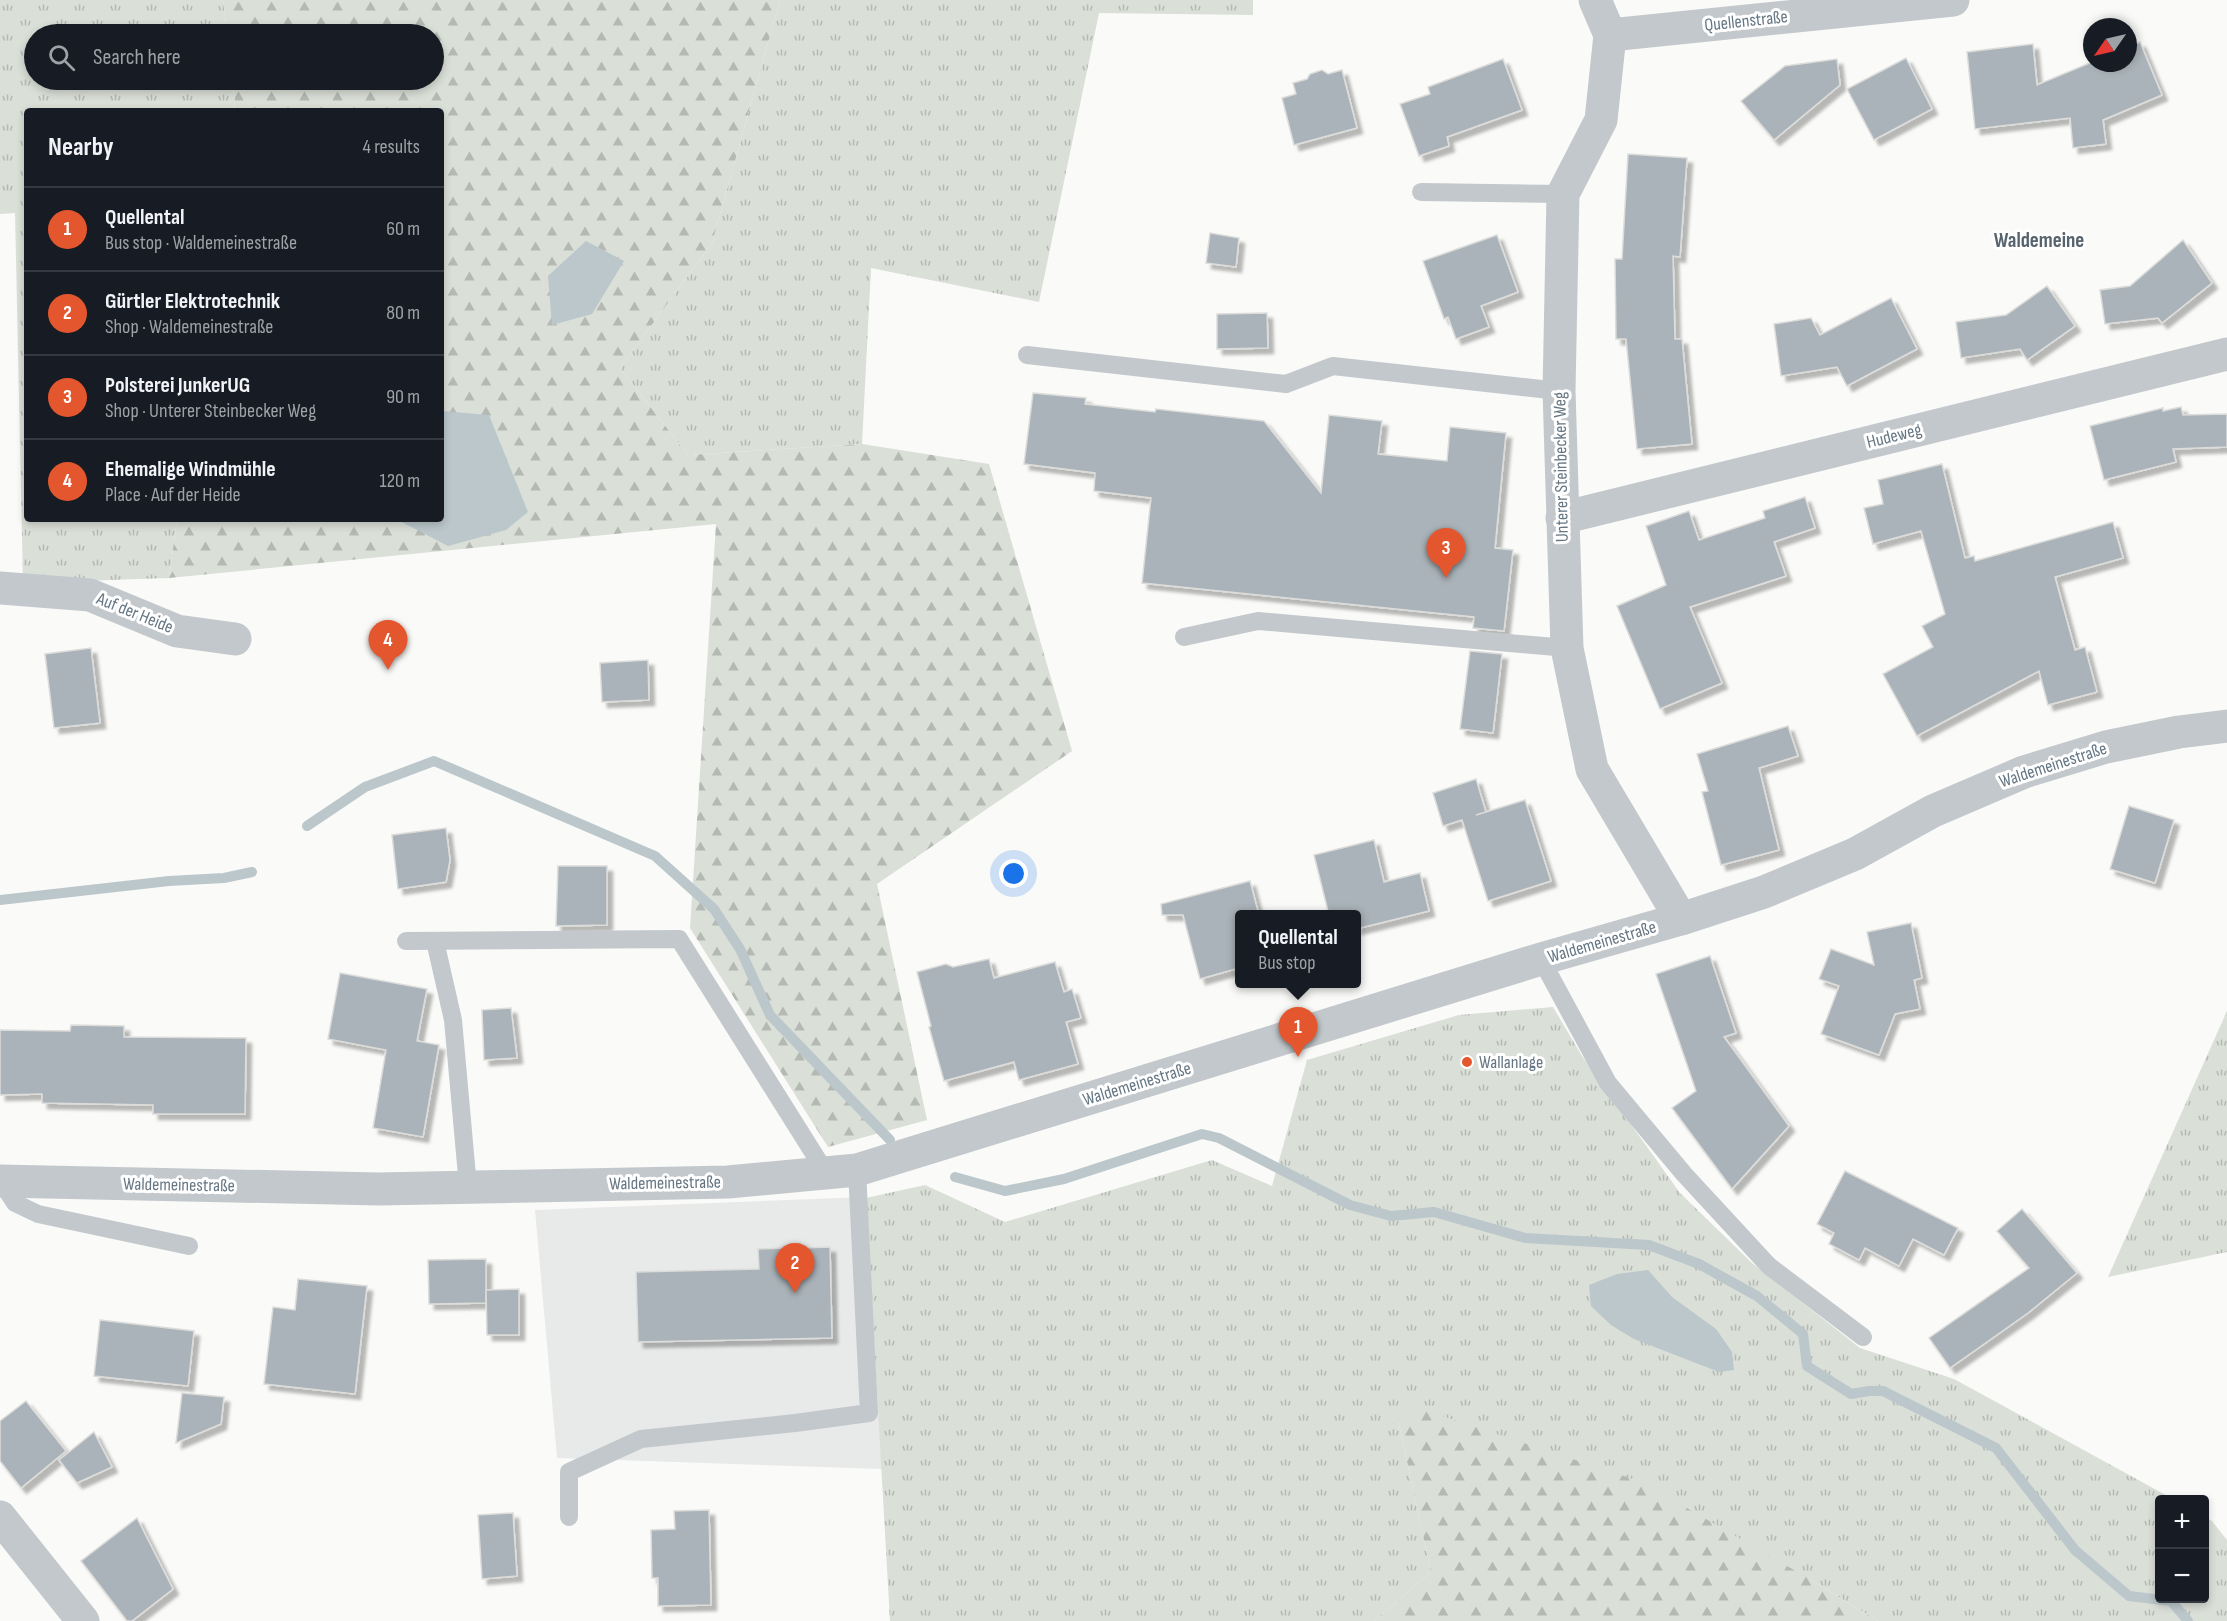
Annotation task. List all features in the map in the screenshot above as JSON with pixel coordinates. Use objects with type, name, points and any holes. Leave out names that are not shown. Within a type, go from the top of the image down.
[{"type":"street","name":"Unterer Steinbecker Weg","points":[[1595,0],[1610,35],[1601,120],[1563,194],[1559,391],[1567,648],[1593,769],[1682,919]]},
{"type":"street","name":"Quellenstraße","points":[[1610,35],[1953,0]]},
{"type":"street","name":"Hudeweg","points":[[1562,518],[2227,354]]},
{"type":"street","name":"Auf der Heide","points":[[0,588],[90,595],[177,631],[235,639]]},
{"type":"street","name":"Waldemeinestraße","points":[[1,1181],[380,1189],[728,1182],[841,1172],[1541,959],[1682,919],[1764,892],[1855,854],[1933,811],[2024,772],[2106,747],[2179,732],[2227,726]]},
{"type":"street","points":[[0,1517],[83,1621]]},
{"type":"lane","points":[[1421,192],[1563,194]]},
{"type":"lane","points":[[1027,355],[1286,384],[1334,366],[1559,391]]},
{"type":"lane","points":[[1184,637],[1258,621],[1567,648]]},
{"type":"lane","points":[[406,941],[679,939],[841,1172],[869,1413],[795,1423],[641,1438],[569,1473],[569,1517]]},
{"type":"lane","points":[[435,941],[453,1020],[468,1187]]},
{"type":"lane","points":[[1541,959],[1608,1083],[1684,1174],[1769,1266],[1863,1337]]},
{"type":"lane","points":[[1,1181],[15,1203],[38,1214],[189,1246]]},
{"type":"shaded area","points":[[586,241],[624,261],[592,314],[552,325],[548,276]]},
{"type":"shaded area","points":[[444,411],[489,415],[528,512],[506,530],[448,546],[402,522],[444,522]]},
{"type":"shaded area","points":[[866,1197],[882,1469],[557,1458],[535,1210]]},
{"type":"shaded area","points":[[1648,1270],[1672,1297],[1716,1329],[1732,1352],[1734,1370],[1719,1372],[1634,1339],[1611,1325],[1591,1306],[1589,1285],[1617,1274]]},
{"type":"green space","points":[[0,0],[223,0],[226,24],[24,24],[24,90],[233,90],[234,108],[24,108],[24,522],[177,522],[169,578],[23,583],[15,213],[0,214]]},
{"type":"green space","points":[[223,0],[780,0],[712,243],[620,368],[688,455],[862,444],[989,464],[1072,751],[877,884],[927,1120],[828,1147],[690,928],[716,524],[169,578],[177,522],[444,522],[444,108],[234,108],[233,90],[444,90],[444,24],[226,24]]},
{"type":"green space","points":[[780,0],[1253,0],[1253,15],[1099,13],[1039,302],[871,268],[862,444],[688,455],[620,368],[712,243]]},
{"type":"green space","points":[[1553,1007],[1582,1056],[1680,1193],[1752,1263],[1860,1348],[1954,1379],[2166,1495],[2155,1495],[2155,1603],[2209,1603],[2209,1519],[2212,1521],[2227,1540],[2227,1621],[1878,1621],[1811,1580],[1398,1420],[1431,1572],[1374,1621],[890,1621],[866,1198],[925,1185],[1005,1222],[1212,1160],[1272,1186],[1307,1060],[1459,1015]]},
{"type":"green space","points":[[2227,1011],[2227,1252],[2108,1277]]},
{"type":"green space","points":[[1412,1406],[1642,1482],[1878,1621],[1374,1621],[1431,1572],[1398,1420]]},
{"type":"building","points":[[2140,42],[2162,95],[2103,120],[2106,144],[2073,148],[2070,118],[1975,129],[1967,52],[2033,44],[2037,85],[2083,66],[2083,72],[2137,72],[2137,43]]},
{"type":"building","points":[[1906,58],[1932,109],[1874,140],[1847,89]]},
{"type":"building","points":[[1503,59],[1522,110],[1447,137],[1449,146],[1419,156],[1400,104],[1430,94],[1428,87]]},
{"type":"building","points":[[1837,59],[1840,85],[1774,140],[1741,101],[1785,66]]},
{"type":"building","points":[[1322,70],[1328,74],[1342,70],[1357,128],[1294,145],[1282,98],[1296,94],[1293,83],[1307,79],[1310,74]]},
{"type":"building","points":[[1628,154],[1687,158],[1680,257],[1673,256],[1675,339],[1682,339],[1692,444],[1637,449],[1626,339],[1616,339],[1615,259],[1622,259]]},
{"type":"building","points":[[1210,233],[1239,238],[1236,267],[1206,263]]},
{"type":"building","points":[[1497,235],[1518,292],[1481,306],[1489,327],[1456,339],[1448,317],[1444,319],[1423,261]]},
{"type":"building","points":[[2183,240],[2212,283],[2162,323],[2158,318],[2105,324],[2100,290],[2130,286]]},
{"type":"building","points":[[2047,286],[2075,326],[2027,360],[2020,349],[1961,358],[1956,322],[2006,315]]},
{"type":"building","points":[[1891,298],[1917,349],[1847,386],[1837,367],[1781,376],[1774,324],[1811,318],[1820,335]]},
{"type":"building","points":[[1267,313],[1268,348],[1217,349],[1217,314]]},
{"type":"building","points":[[1033,393],[1086,398],[1085,404],[1264,421],[1321,493],[1329,415],[1382,421],[1378,454],[1447,461],[1450,427],[1506,433],[1495,548],[1513,550],[1504,631],[1473,628],[1474,617],[1142,583],[1151,498],[1094,491],[1095,473],[1024,464]]},
{"type":"building","points":[[2181,407],[2183,415],[2227,414],[2227,447],[2173,449],[2176,462],[2104,480],[2090,426],[2163,408],[2163,411]]},
{"type":"building","points":[[1942,464],[1965,558],[1974,556],[1975,561],[2113,522],[2123,558],[2055,577],[2075,650],[2085,647],[2097,692],[2048,705],[2039,671],[1917,736],[1883,674],[1933,647],[1922,626],[1945,614],[1921,531],[1873,544],[1864,508],[1883,504],[1878,480]]},
{"type":"building","points":[[1805,497],[1815,528],[1774,542],[1786,576],[1690,607],[1722,683],[1660,709],[1617,606],[1666,585],[1646,526],[1689,511],[1699,540],[1765,518],[1763,511]]},
{"type":"building","points":[[91,648],[100,723],[54,728],[45,654]]},
{"type":"building","points":[[1470,651],[1502,654],[1493,733],[1460,729]]},
{"type":"building","points":[[648,660],[649,700],[602,702],[600,663]]},
{"type":"building","points":[[1788,726],[1798,756],[1759,768],[1779,850],[1721,865],[1702,792],[1708,791],[1697,754]]},
{"type":"building","points":[[1476,779],[1486,812],[1525,800],[1551,881],[1488,901],[1462,820],[1443,826],[1433,793]]},
{"type":"building","points":[[2129,806],[2174,820],[2155,883],[2110,869]]},
{"type":"building","points":[[446,828],[450,860],[446,882],[398,889],[392,835]]},
{"type":"building","points":[[1374,840],[1384,882],[1420,873],[1429,911],[1361,928],[1361,910],[1328,910],[1314,855]]},
{"type":"building","points":[[558,866],[607,866],[607,925],[556,926]]},
{"type":"building","points":[[1250,881],[1258,910],[1235,910],[1235,969],[1200,979],[1183,915],[1162,915],[1161,904]]},
{"type":"building","points":[[1911,923],[1922,978],[1914,980],[1920,1009],[1895,1014],[1879,1055],[1821,1034],[1839,986],[1819,979],[1831,949],[1874,965],[1867,932]]},
{"type":"building","points":[[1710,956],[1736,1033],[1724,1037],[1789,1126],[1732,1189],[1672,1108],[1696,1091],[1656,974]]},
{"type":"building","points":[[989,959],[994,978],[1055,962],[1064,992],[1072,989],[1081,1018],[1066,1022],[1078,1064],[1019,1080],[1014,1062],[944,1081],[917,972],[946,964],[953,967]]},
{"type":"building","points":[[340,973],[427,989],[417,1041],[439,1045],[423,1137],[373,1128],[386,1050],[328,1039]]},
{"type":"building","points":[[511,1008],[517,1058],[484,1060],[482,1010]]},
{"type":"building","points":[[71,1025],[124,1026],[124,1037],[246,1038],[245,1114],[153,1114],[153,1105],[42,1103],[42,1094],[0,1095],[0,1030],[70,1031]]},
{"type":"building","points":[[1845,1171],[1958,1228],[1944,1255],[1913,1239],[1899,1266],[1865,1248],[1859,1260],[1829,1244],[1834,1233],[1817,1224]]},
{"type":"building","points":[[2022,1209],[2077,1273],[2028,1313],[1950,1368],[1929,1338],[2029,1268],[1997,1231]]},
{"type":"building","points":[[800,1243],[801,1248],[830,1247],[832,1338],[638,1342],[636,1272],[759,1269],[758,1249],[786,1248]]},
{"type":"building","points":[[486,1259],[486,1303],[429,1304],[428,1260]]},
{"type":"building","points":[[298,1279],[367,1286],[355,1394],[264,1384],[273,1307],[295,1310]]},
{"type":"building","points":[[519,1289],[519,1335],[487,1335],[486,1290]]},
{"type":"building","points":[[100,1320],[194,1331],[188,1386],[94,1376]]},
{"type":"building","points":[[182,1393],[224,1397],[221,1424],[176,1443]]},
{"type":"building","points":[[26,1401],[66,1451],[21,1488],[0,1461],[0,1421]]},
{"type":"building","points":[[94,1432],[112,1467],[77,1483],[59,1460]]},
{"type":"building","points":[[709,1510],[711,1605],[658,1606],[658,1578],[652,1578],[651,1530],[675,1529],[674,1511]]},
{"type":"building","points":[[513,1513],[517,1576],[482,1579],[478,1515]]},
{"type":"building","points":[[137,1518],[173,1589],[132,1621],[127,1621],[81,1561]]},
{"type":"waterway","points":[[307,826],[365,787],[434,761],[655,856],[714,909],[740,949],[770,1015],[890,1140]]},
{"type":"waterway","points":[[0,900],[169,881],[224,878],[252,872]]},
{"type":"waterway","points":[[955,1177],[1005,1191],[1064,1179],[1202,1134],[1219,1138],[1350,1205],[1391,1216],[1434,1212],[1525,1238],[1649,1245],[1699,1264],[1757,1296],[1803,1334],[1807,1366],[1851,1394],[1883,1391],[1996,1448],[2075,1550],[2129,1596],[2171,1601],[2188,1621]]},
{"type":"place","name":"Polsterei JunkerUG","points":[[1446,578]]},
{"type":"place","name":"Ehemalige Windmühle","points":[[388,670]]},
{"type":"place","name":"Quellental","points":[[1298,1057]]},
{"type":"place","name":"Wallanlage","points":[[1467,1062]]},
{"type":"place","name":"Gürtler Elektrotechnik","points":[[795,1293]]},
{"type":"district","name":"Waldemeine","points":[[2039,240]]}]
